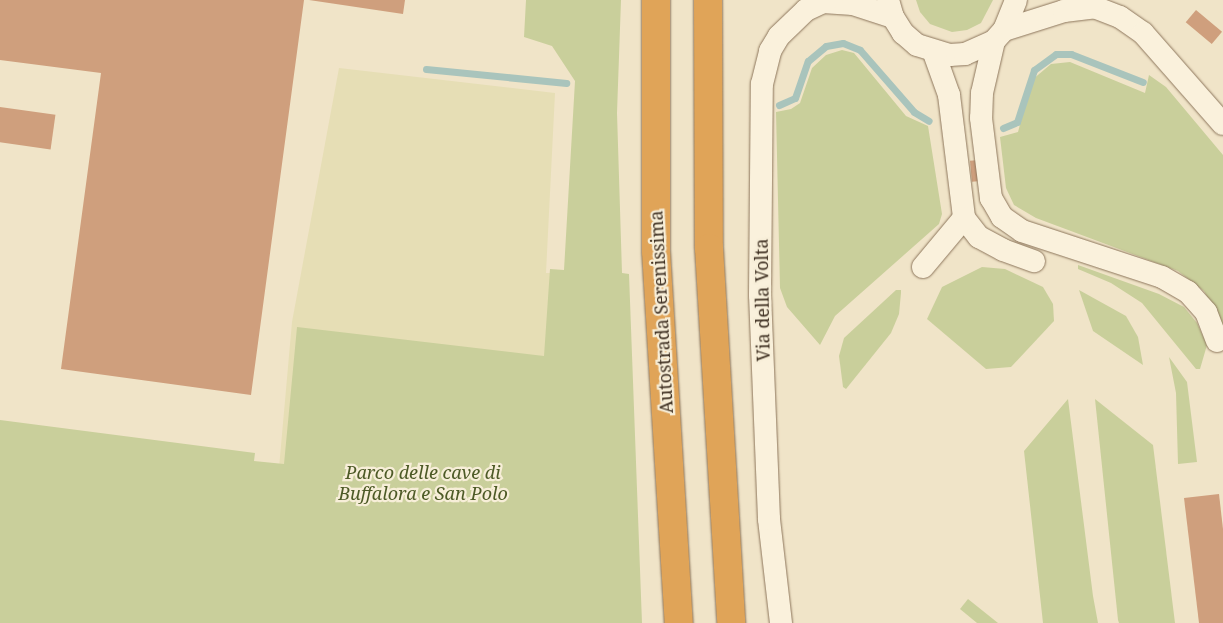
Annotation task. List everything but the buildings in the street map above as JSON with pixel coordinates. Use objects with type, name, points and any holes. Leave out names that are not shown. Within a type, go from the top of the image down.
[{"type":"highway","name":"Autostrada Serenissima","points":[[656,0],[656,251],[679,623]]},
{"type":"highway","points":[[708,0],[708,248],[731,623]]},
{"type":"street","points":[[1016,0],[999,35],[982,93],[981,118],[991,198],[1002,217],[1022,230],[1162,278],[1188,292],[1206,312],[1217,340]]},
{"type":"street","points":[[825,1],[890,9],[903,33],[917,45],[934,53],[965,54],[999,35],[1085,3],[1120,17],[1143,33],[1223,124]]},
{"type":"street","name":"Via della Volta","points":[[781,623],[769,519],[762,324],[762,84],[770,51],[779,36],[806,10],[825,1]]},
{"type":"street","points":[[934,53],[949,95],[964,218],[980,237],[1002,250],[1034,261]]},
{"type":"street","points":[[923,267],[964,218]]},
{"type":"green space","name":"Parco delle cave di Buffalora e San Polo","points":[[526,0],[621,0],[617,113],[622,273],[629,274],[642,623],[0,623],[0,420],[255,453],[254,461],[284,464],[297,327],[544,356],[550,269],[564,270],[575,81],[552,46],[524,37]]},
{"type":"green space","points":[[916,0],[993,0],[981,23],[967,30],[952,32],[930,24],[920,12]]},
{"type":"green space","points":[[842,50],[854,53],[906,116],[928,126],[942,214],[939,224],[835,316],[820,345],[787,307],[780,288],[776,112],[791,109],[800,103],[812,68],[826,55]]},
{"type":"green space","points":[[1070,62],[1145,93],[1149,75],[1166,87],[1223,155],[1223,327],[1204,291],[1178,271],[1036,218],[1014,205],[1006,188],[1000,137],[1018,132],[1032,80],[1051,64]]},
{"type":"green space","points":[[339,68],[555,93],[546,273],[564,273],[632,561],[279,468],[292,322]]},
{"type":"green space","points":[[1078,265],[1159,294],[1184,307],[1197,323],[1207,345],[1200,369],[1196,369],[1142,303],[1111,283],[1078,269]]},
{"type":"green space","points":[[982,267],[1005,269],[1043,287],[1053,304],[1054,321],[1011,367],[986,369],[927,319],[942,287]]},
{"type":"green space","points":[[896,290],[901,290],[899,314],[891,333],[846,389],[843,387],[839,356],[844,338]]},
{"type":"green space","points":[[1079,290],[1126,316],[1138,337],[1143,365],[1093,331]]},
{"type":"green space","points":[[1169,357],[1187,382],[1197,462],[1178,464],[1176,393]]},
{"type":"green space","points":[[1068,399],[1098,623],[1043,623],[1024,451]]},
{"type":"green space","points":[[1095,399],[1153,445],[1175,623],[1119,623]]},
{"type":"green space","points":[[968,599],[998,623],[977,623],[960,609]]},
{"type":"waterway","points":[[779,105],[795,98],[808,61],[826,46],[843,43],[860,50],[914,112],[929,121]]},
{"type":"waterway","points":[[1003,128],[1017,122],[1034,70],[1056,54],[1071,54],[1143,82]]},
{"type":"waterway","points":[[426,69],[566,83]]}]
